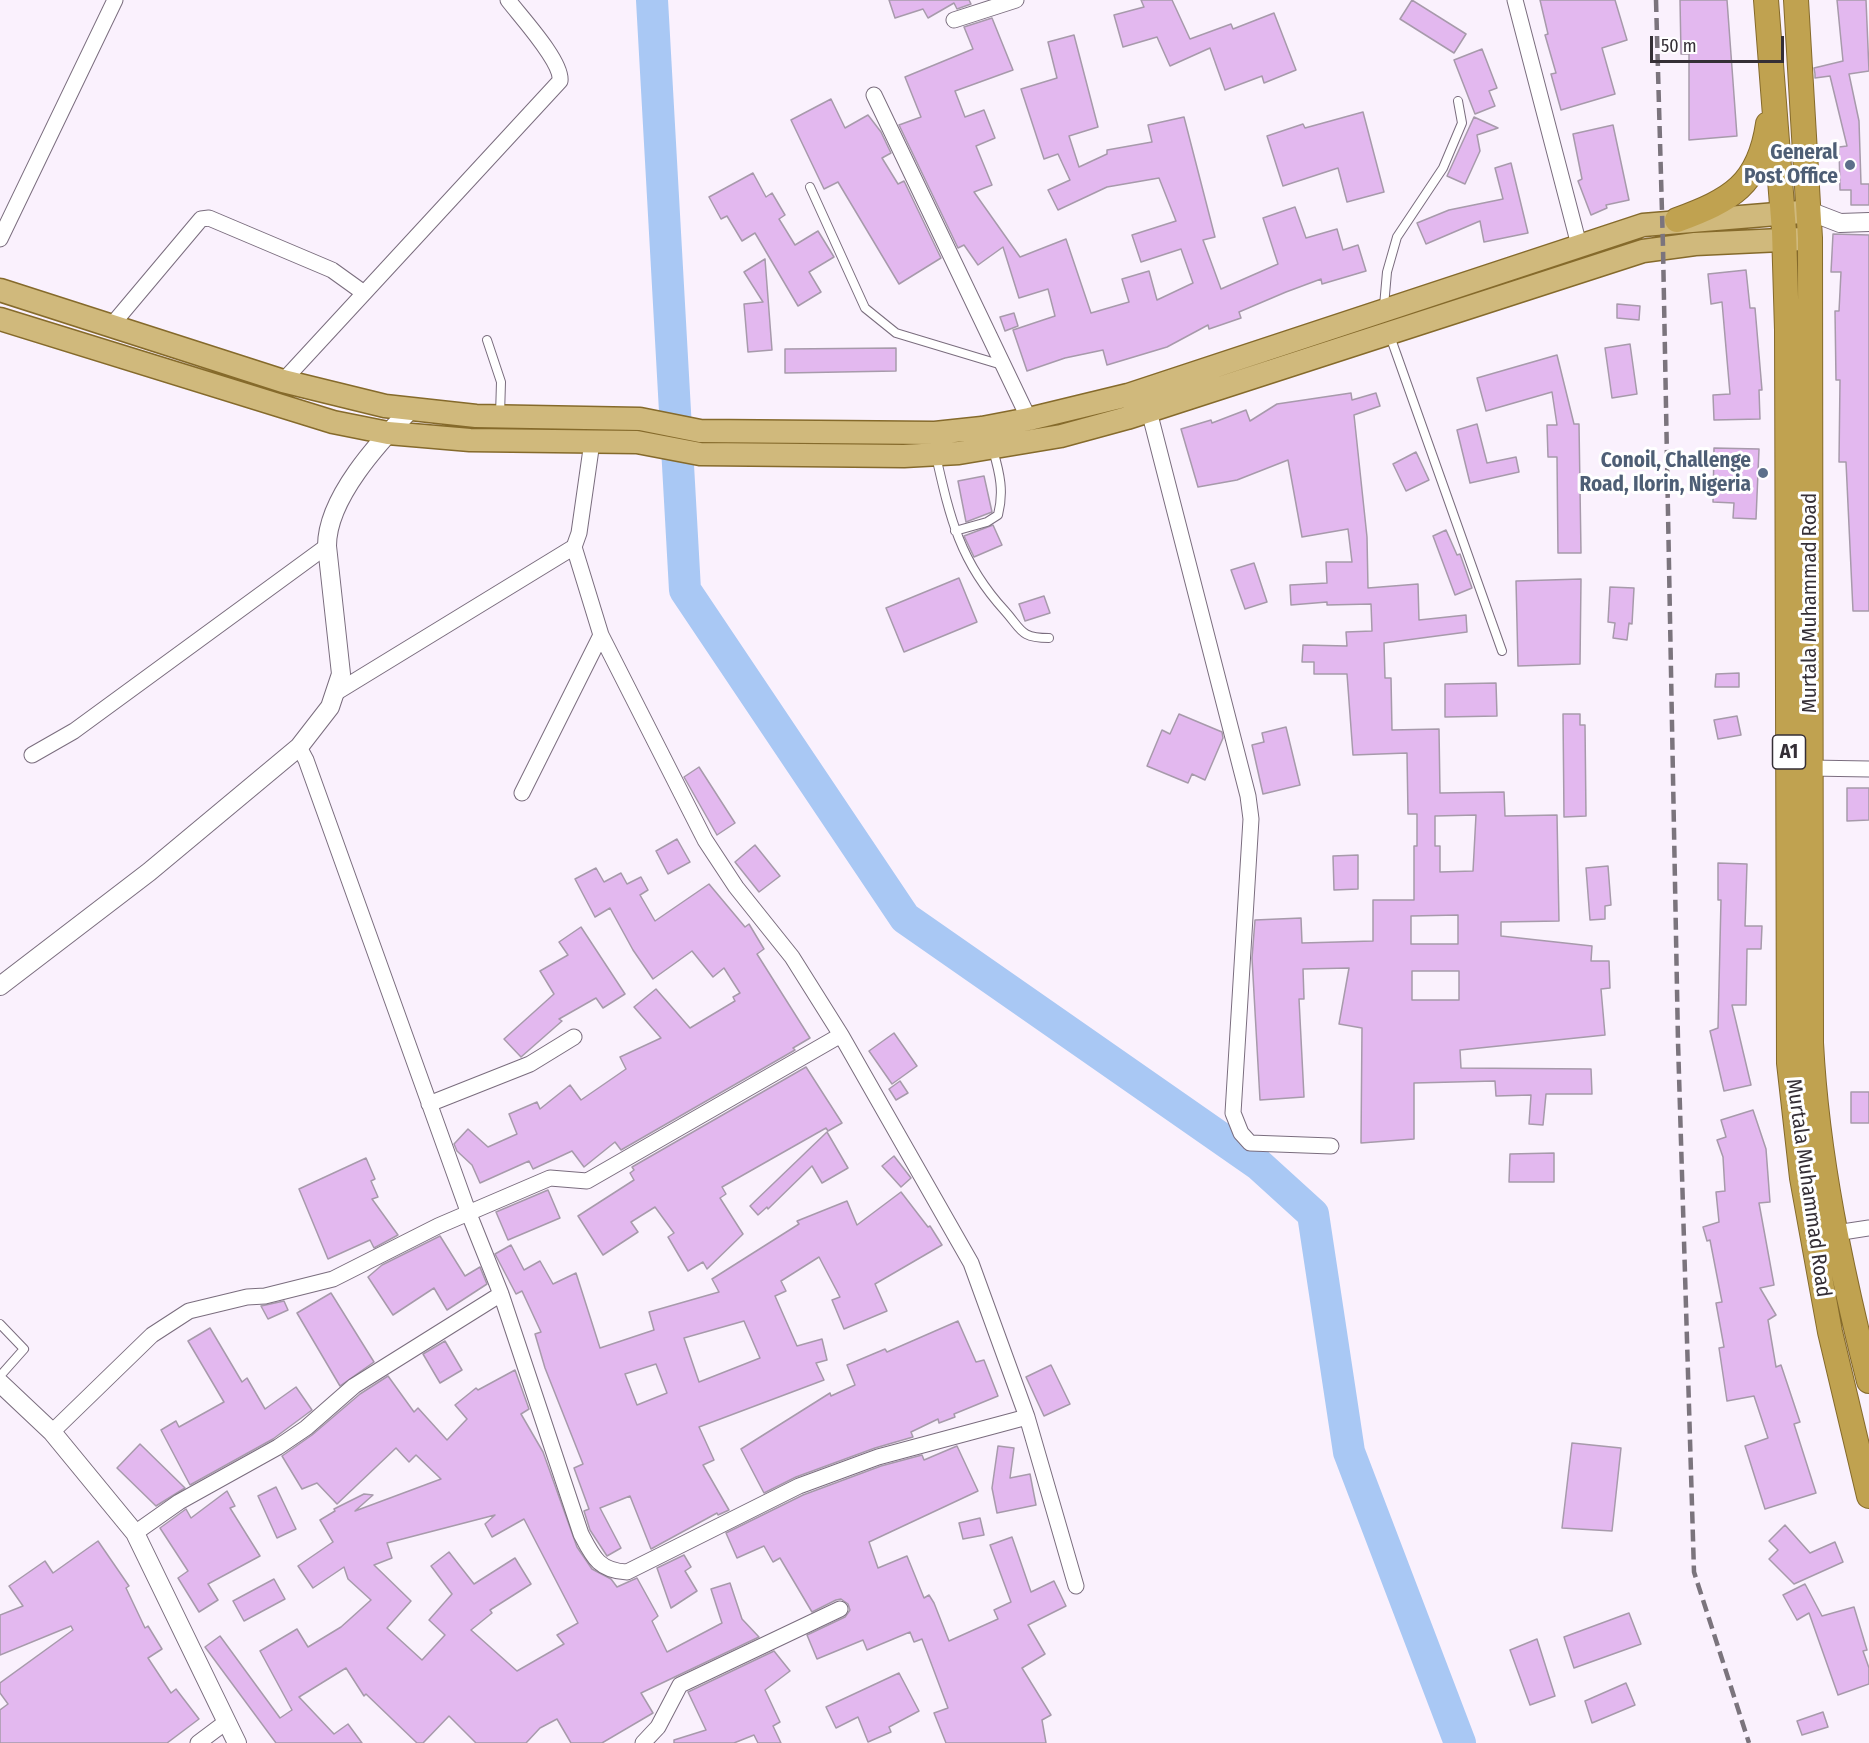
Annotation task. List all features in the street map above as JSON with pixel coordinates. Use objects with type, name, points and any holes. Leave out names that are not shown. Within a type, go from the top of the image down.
[{"type":"highway","name":"Murtala Muhammad Road","points":[[1766,0],[1784,241],[1787,330],[1790,1063],[1802,1178],[1830,1332],[1869,1496]]},
{"type":"highway","name":"Murtala Muhammad Road","points":[[1796,0],[1810,238],[1811,1054],[1815,1112],[1836,1233],[1869,1381]]},
{"type":"highway","points":[[1677,220],[1722,202],[1747,181],[1764,148],[1773,86]]},
{"type":"highway","points":[[1855,1326],[1869,1390]]},
{"type":"highway","name":"Murtala Muhammad Road","points":[[1830,1332],[1869,1442]]},
{"type":"main road","points":[[0,290],[283,381],[341,397],[411,409],[638,430],[700,431],[992,448],[1061,436],[1149,411],[1387,322],[1579,245],[1643,225],[1677,220],[1809,211]]},
{"type":"main road","points":[[0,320],[333,422],[388,433],[470,440],[592,442],[638,430],[700,454],[935,444],[982,428],[1128,395],[1643,251],[1695,244],[1810,238]]},
{"type":"street","points":[[0,239],[115,0]]},
{"type":"street","points":[[283,381],[560,81],[561,74],[554,61],[508,0]]},
{"type":"street","points":[[954,20],[1016,0]]},
{"type":"street","points":[[1515,0],[1579,245]]},
{"type":"street","points":[[874,95],[1029,419]]},
{"type":"street","points":[[1809,211],[1840,223],[1869,222]]},
{"type":"street","points":[[111,326],[201,219],[209,218],[332,270],[364,293]]},
{"type":"street","points":[[1810,238],[1840,223]]},
{"type":"street","points":[[0,986],[149,872],[299,747],[330,707],[337,692],[340,674],[327,546],[330,526],[339,501],[388,433],[411,409]]},
{"type":"street","points":[[1149,411],[1248,796],[1251,819],[1233,1113],[1241,1133],[1250,1143],[1331,1146]]},
{"type":"street","points":[[592,442],[579,533],[574,547],[601,635],[705,840],[736,887],[792,957],[841,1035],[971,1263],[1027,1417],[1076,1586]]},
{"type":"street","points":[[32,755],[74,731],[327,546]]},
{"type":"street","points":[[337,692],[574,547]]},
{"type":"street","points":[[522,793],[601,635]]},
{"type":"street","points":[[299,747],[306,760],[469,1214],[501,1294],[581,1534],[599,1563],[612,1571],[627,1572],[799,1486],[878,1457],[1027,1417]]},
{"type":"street","points":[[1810,768],[1869,769]]},
{"type":"street","points":[[52,1432],[152,1335],[189,1311],[247,1297],[265,1296],[333,1279],[438,1226],[550,1178],[587,1181],[841,1035]]},
{"type":"street","points":[[429,1104],[530,1064],[574,1037]]},
{"type":"street","points":[[1836,1233],[1869,1228]]},
{"type":"street","points":[[135,1533],[179,1503],[278,1447],[306,1428],[354,1386],[501,1294]]},
{"type":"street","points":[[0,1383],[52,1432],[135,1533],[237,1743]]},
{"type":"street","points":[[643,1743],[658,1727],[680,1685],[840,1609]]},
{"type":"street","points":[[198,1743],[226,1722]]},
{"type":"lane","points":[[1458,101],[1462,123],[1443,168],[1397,237],[1387,272],[1387,322],[1502,651]]},
{"type":"lane","points":[[810,187],[865,308],[896,333],[1003,366]]},
{"type":"lane","points":[[487,340],[501,382],[500,417]]},
{"type":"lane","points":[[935,444],[955,531],[966,560],[986,591],[1022,634],[1032,638],[1049,638]]},
{"type":"lane","points":[[955,531],[987,522],[998,515],[1002,501],[1001,479],[992,448]]},
{"type":"lane","points":[[0,1324],[24,1349],[0,1376]]},
{"type":"building","points":[[889,0],[969,0],[971,4],[957,9],[954,3],[928,18],[923,9],[895,18]]},
{"type":"building","points":[[1141,0],[1172,0],[1190,39],[1231,24],[1233,29],[1274,13],[1296,70],[1264,83],[1262,76],[1225,90],[1210,48],[1170,66],[1157,37],[1123,47],[1114,15],[1144,7]]},
{"type":"building","points":[[1412,0],[1466,34],[1454,53],[1400,19]]},
{"type":"building","points":[[1540,0],[1615,0],[1627,40],[1602,48],[1615,94],[1561,110],[1551,74],[1556,73],[1545,35],[1548,34]]},
{"type":"building","points":[[1680,0],[1727,0],[1737,136],[1689,140],[1689,54],[1681,54]]},
{"type":"building","points":[[1837,0],[1866,0],[1869,71],[1849,74],[1859,121],[1861,184],[1869,184],[1869,205],[1851,205],[1851,190],[1840,190],[1839,147],[1847,146],[1830,76],[1815,78],[1814,68],[1843,61]]},
{"type":"building","points":[[992,18],[1013,70],[955,91],[965,117],[984,110],[995,138],[976,146],[992,185],[974,192],[1020,257],[1066,239],[1091,313],[1129,302],[1122,279],[1149,271],[1157,300],[1193,283],[1181,249],[1141,262],[1132,235],[1176,221],[1159,178],[1107,187],[1058,210],[1048,190],[1070,180],[1058,154],[1044,159],[1021,89],[1057,78],[1048,42],[1074,35],[1098,127],[1069,136],[1079,167],[1107,154],[1107,150],[1152,142],[1148,125],[1184,117],[1215,237],[1203,240],[1221,289],[1278,264],[1263,218],[1295,207],[1306,238],[1337,229],[1343,250],[1358,245],[1366,271],[1322,284],[1321,279],[1239,312],[1241,318],[1209,329],[1208,325],[1167,347],[1107,365],[1103,350],[1065,358],[1027,371],[1013,330],[1055,316],[1048,289],[1019,298],[1003,247],[978,265],[964,245],[958,248],[899,125],[921,117],[905,77],[973,49],[964,27]]},
{"type":"building","points":[[1482,49],[1497,88],[1489,91],[1495,106],[1475,114],[1454,60]]},
{"type":"building","points":[[831,99],[845,128],[868,115],[881,132],[891,153],[882,158],[898,184],[904,181],[941,258],[899,284],[838,182],[824,189],[791,120]]},
{"type":"building","points":[[1363,112],[1384,192],[1347,202],[1338,168],[1283,186],[1267,136],[1303,124],[1305,128]]},
{"type":"building","points":[[1474,117],[1498,128],[1477,135],[1480,151],[1465,184],[1447,176]]},
{"type":"building","points":[[1613,125],[1629,200],[1606,205],[1607,208],[1591,215],[1578,181],[1582,179],[1573,134]]},
{"type":"building","points":[[1511,163],[1528,233],[1484,242],[1480,221],[1426,244],[1417,223],[1449,210],[1503,199],[1495,168]]},
{"type":"building","points":[[753,173],[766,197],[772,193],[785,215],[779,219],[795,245],[818,231],[834,257],[809,272],[821,292],[798,306],[755,233],[742,241],[727,216],[721,219],[709,197]]},
{"type":"building","points":[[1833,234],[1869,235],[1869,611],[1853,611],[1846,462],[1839,462],[1840,380],[1836,380],[1835,311],[1839,311],[1841,272],[1831,272]]},
{"type":"building","points":[[765,259],[772,350],[748,352],[744,304],[763,302],[744,272]]},
{"type":"building","points":[[1746,270],[1750,308],[1755,308],[1762,390],[1759,390],[1760,419],[1714,420],[1713,395],[1730,394],[1722,302],[1711,304],[1708,274]]},
{"type":"building","points":[[1617,304],[1640,306],[1639,320],[1617,318]]},
{"type":"building","points":[[1014,313],[1018,326],[1005,331],[1000,317]]},
{"type":"building","points":[[1630,344],[1637,394],[1612,398],[1605,348]]},
{"type":"building","points":[[896,348],[896,371],[785,373],[785,349]]},
{"type":"building","points":[[1557,355],[1574,424],[1579,424],[1581,553],[1558,553],[1557,457],[1548,457],[1547,425],[1557,425],[1552,392],[1486,411],[1477,378]]},
{"type":"building","points":[[1351,393],[1352,400],[1376,393],[1380,406],[1354,415],[1367,537],[1368,588],[1418,584],[1419,620],[1466,615],[1467,632],[1384,643],[1385,678],[1391,678],[1392,730],[1439,729],[1440,793],[1504,792],[1505,816],[1557,815],[1559,921],[1501,922],[1501,936],[1592,946],[1591,961],[1609,961],[1610,988],[1601,989],[1605,1035],[1460,1050],[1461,1068],[1591,1069],[1592,1094],[1546,1094],[1543,1125],[1529,1124],[1531,1095],[1496,1096],[1495,1081],[1414,1083],[1414,1139],[1361,1143],[1362,1028],[1339,1024],[1349,968],[1303,969],[1304,999],[1299,999],[1304,1097],[1260,1100],[1252,958],[1255,920],[1301,918],[1302,943],[1373,941],[1373,900],[1414,900],[1414,846],[1417,846],[1417,814],[1408,814],[1407,753],[1353,755],[1347,674],[1314,674],[1314,662],[1302,662],[1303,645],[1347,646],[1346,632],[1372,631],[1371,604],[1327,605],[1327,602],[1291,605],[1290,585],[1327,583],[1326,562],[1352,562],[1348,529],[1302,537],[1288,460],[1237,480],[1198,487],[1181,429],[1211,420],[1212,423],[1246,410],[1250,421],[1277,404]],"holes":[[[1476,815],[1473,871],[1440,872],[1440,846],[1435,846],[1435,816]],[[1458,915],[1458,944],[1411,944],[1411,916]],[[1412,971],[1459,971],[1459,1000],[1412,1000]]]},
{"type":"building","points":[[1477,424],[1487,463],[1516,457],[1519,472],[1470,483],[1457,430]]},
{"type":"building","points":[[1714,448],[1759,449],[1756,519],[1733,518],[1734,503],[1713,502]]},
{"type":"building","points":[[1416,452],[1429,480],[1406,491],[1393,464]]},
{"type":"building","points":[[984,476],[992,512],[966,522],[958,481]]},
{"type":"building","points":[[993,525],[1002,545],[974,557],[964,536]]},
{"type":"building","points":[[1446,530],[1457,555],[1460,554],[1472,588],[1455,595],[1433,536]]},
{"type":"building","points":[[1254,563],[1267,602],[1245,609],[1231,570]]},
{"type":"building","points":[[959,578],[977,622],[904,652],[886,608]]},
{"type":"building","points":[[1581,579],[1580,664],[1518,666],[1516,581]]},
{"type":"building","points":[[1610,587],[1634,588],[1632,624],[1629,623],[1627,640],[1613,638],[1615,623],[1608,622]]},
{"type":"building","points":[[1044,596],[1050,613],[1025,621],[1019,604]]},
{"type":"building","points":[[1739,673],[1739,687],[1715,687],[1716,674]]},
{"type":"building","points":[[1496,683],[1497,716],[1445,717],[1445,684]]},
{"type":"building","points":[[1179,714],[1222,732],[1223,738],[1205,780],[1192,774],[1188,783],[1147,766],[1162,730],[1170,734]]},
{"type":"building","points":[[1563,714],[1580,714],[1580,725],[1585,725],[1586,816],[1564,817]]},
{"type":"building","points":[[1737,716],[1741,735],[1718,739],[1714,720]]},
{"type":"building","points":[[1286,727],[1300,785],[1263,794],[1252,745],[1264,742],[1262,733]]},
{"type":"building","points":[[699,767],[735,823],[717,835],[684,777]]},
{"type":"building","points":[[1847,788],[1869,788],[1869,820],[1847,821]]},
{"type":"building","points":[[677,839],[690,862],[668,874],[656,851]]},
{"type":"building","points":[[755,845],[780,876],[759,892],[735,862]]},
{"type":"building","points":[[1358,855],[1358,889],[1334,890],[1333,856]]},
{"type":"building","points":[[1718,863],[1747,864],[1745,926],[1762,926],[1761,949],[1747,949],[1746,1005],[1732,1005],[1751,1085],[1724,1091],[1710,1031],[1718,1028],[1721,900],[1718,900]]},
{"type":"building","points":[[1608,866],[1611,905],[1605,906],[1605,919],[1590,920],[1586,868]]},
{"type":"building","points":[[596,868],[604,882],[621,873],[627,884],[641,877],[648,890],[640,895],[655,921],[709,884],[745,927],[749,924],[764,949],[757,954],[810,1038],[793,1048],[795,1050],[621,1150],[615,1142],[584,1167],[572,1151],[533,1169],[529,1161],[480,1183],[472,1165],[457,1151],[454,1144],[468,1129],[488,1147],[517,1134],[509,1114],[537,1102],[540,1109],[570,1085],[581,1100],[626,1069],[620,1057],[661,1038],[634,1007],[656,989],[690,1028],[735,1001],[733,997],[740,993],[724,968],[713,977],[692,951],[653,979],[633,950],[610,908],[595,917],[575,879]]},
{"type":"building","points":[[581,927],[625,994],[603,1008],[596,998],[559,1019],[562,1021],[521,1057],[504,1039],[554,994],[540,971],[568,955],[559,942]]},
{"type":"building","points":[[894,1033],[917,1066],[892,1084],[869,1051]]},
{"type":"building","points":[[806,1067],[842,1123],[828,1131],[826,1128],[722,1187],[726,1194],[720,1198],[743,1234],[707,1269],[703,1262],[688,1271],[668,1237],[674,1233],[655,1207],[631,1222],[638,1232],[603,1255],[578,1216],[634,1180],[630,1173],[634,1170],[632,1167]]},
{"type":"building","points":[[900,1081],[908,1093],[896,1100],[889,1089]]},
{"type":"building","points":[[1851,1092],[1869,1092],[1869,1123],[1851,1123]]},
{"type":"building","points":[[1753,1110],[1766,1149],[1770,1202],[1759,1203],[1774,1285],[1760,1288],[1776,1315],[1768,1320],[1776,1367],[1781,1365],[1800,1422],[1794,1424],[1816,1493],[1765,1509],[1745,1446],[1768,1438],[1754,1396],[1727,1401],[1719,1348],[1724,1347],[1716,1303],[1722,1302],[1710,1240],[1707,1241],[1703,1227],[1719,1222],[1716,1192],[1725,1191],[1723,1157],[1717,1140],[1726,1137],[1721,1120]]},
{"type":"building","points":[[827,1132],[848,1168],[822,1183],[812,1166],[768,1209],[767,1207],[758,1215],[750,1206]]},
{"type":"building","points":[[1554,1153],[1554,1182],[1509,1182],[1510,1154]]},
{"type":"building","points":[[894,1156],[911,1178],[901,1187],[882,1166]]},
{"type":"building","points":[[366,1158],[375,1179],[371,1181],[378,1197],[372,1199],[398,1235],[374,1248],[370,1240],[328,1259],[299,1189]]},
{"type":"building","points":[[548,1190],[560,1218],[508,1240],[496,1212]]},
{"type":"building","points":[[901,1192],[928,1227],[930,1226],[942,1245],[875,1284],[887,1311],[844,1329],[832,1300],[840,1297],[819,1257],[781,1281],[786,1291],[775,1296],[797,1346],[822,1339],[827,1360],[816,1363],[824,1380],[699,1427],[714,1460],[703,1465],[729,1510],[718,1515],[717,1513],[651,1549],[630,1496],[600,1508],[621,1548],[607,1556],[590,1530],[584,1511],[589,1509],[574,1468],[583,1464],[545,1368],[535,1334],[541,1332],[522,1291],[516,1294],[495,1254],[511,1245],[524,1270],[540,1261],[553,1284],[576,1273],[600,1348],[654,1330],[649,1312],[719,1292],[712,1279],[799,1224],[797,1221],[847,1201],[857,1225]],"holes":[[[744,1321],[760,1358],[699,1382],[684,1338]],[[656,1364],[667,1393],[637,1405],[625,1374]]]},
{"type":"building","points":[[440,1236],[465,1276],[480,1267],[487,1284],[447,1310],[434,1288],[393,1315],[368,1277],[382,1265]]},
{"type":"building","points":[[331,1293],[374,1362],[340,1386],[297,1313]]},
{"type":"building","points":[[284,1301],[288,1310],[268,1319],[261,1306]]},
{"type":"building","points":[[958,1321],[976,1362],[984,1360],[998,1396],[954,1414],[955,1417],[939,1423],[938,1419],[911,1432],[913,1437],[875,1448],[796,1477],[764,1493],[741,1449],[830,1393],[831,1396],[855,1385],[847,1365],[885,1349],[887,1352]]},
{"type":"building","points":[[210,1328],[242,1382],[247,1378],[265,1409],[296,1387],[312,1410],[273,1439],[190,1485],[161,1430],[176,1421],[179,1427],[224,1402],[188,1341]]},
{"type":"building","points":[[445,1341],[462,1370],[440,1383],[423,1354]]},
{"type":"building","points":[[1051,1365],[1070,1404],[1044,1416],[1026,1377]]},
{"type":"building","points":[[515,1370],[529,1409],[521,1414],[543,1452],[577,1547],[592,1569],[611,1579],[617,1587],[637,1578],[658,1616],[652,1621],[667,1652],[722,1623],[711,1589],[730,1583],[742,1619],[759,1637],[641,1693],[653,1713],[602,1743],[571,1743],[557,1719],[540,1728],[526,1743],[476,1743],[449,1716],[423,1743],[417,1743],[366,1694],[364,1696],[346,1668],[299,1697],[334,1734],[348,1724],[362,1743],[276,1743],[205,1647],[220,1636],[280,1718],[292,1710],[260,1651],[297,1629],[308,1647],[341,1627],[371,1600],[348,1579],[344,1567],[313,1588],[298,1566],[333,1542],[320,1520],[335,1511],[334,1509],[364,1494],[373,1495],[355,1511],[441,1479],[416,1455],[409,1462],[396,1448],[337,1504],[317,1483],[302,1489],[282,1456],[312,1435],[360,1394],[388,1376],[414,1412],[418,1408],[447,1440],[467,1419],[455,1405],[476,1388],[478,1390]],"holes":[[[495,1515],[485,1524],[492,1537],[524,1519],[578,1623],[557,1635],[564,1644],[517,1671],[471,1630],[492,1613],[490,1610],[531,1584],[515,1558],[474,1584],[449,1552],[431,1566],[452,1594],[429,1620],[445,1635],[422,1660],[387,1628],[411,1601],[374,1565],[392,1558],[387,1543]]]},
{"type":"building","points":[[1572,1443],[1621,1448],[1612,1531],[1562,1528]]},
{"type":"building","points":[[140,1444],[185,1488],[156,1506],[117,1468]]},
{"type":"building","points":[[957,1446],[978,1491],[869,1542],[878,1568],[907,1556],[924,1598],[929,1595],[934,1603],[949,1641],[998,1619],[994,1610],[1011,1602],[990,1545],[1012,1537],[1031,1592],[1054,1581],[1066,1606],[1028,1625],[1045,1654],[1022,1668],[1051,1715],[1042,1720],[1046,1743],[946,1743],[934,1713],[948,1708],[922,1639],[914,1642],[910,1632],[867,1650],[863,1640],[817,1659],[807,1635],[845,1617],[850,1610],[848,1604],[841,1599],[836,1600],[812,1612],[780,1558],[773,1562],[764,1546],[737,1558],[726,1533],[803,1495],[881,1466],[922,1455],[924,1460]]},
{"type":"building","points":[[998,1446],[1014,1448],[1010,1478],[1030,1474],[1036,1505],[997,1513],[992,1488]]},
{"type":"building","points":[[276,1487],[296,1529],[277,1538],[258,1496]]},
{"type":"building","points":[[227,1491],[235,1506],[230,1508],[260,1556],[208,1584],[218,1600],[199,1612],[178,1578],[188,1571],[160,1528],[186,1509],[191,1518]]},
{"type":"building","points":[[980,1518],[984,1535],[963,1539],[959,1523]]},
{"type":"building","points":[[1785,1525],[1810,1553],[1835,1542],[1843,1562],[1794,1584],[1769,1559],[1778,1550],[1769,1541]]},
{"type":"building","points":[[98,1541],[129,1586],[126,1588],[145,1628],[148,1626],[162,1649],[148,1658],[171,1693],[176,1689],[199,1719],[167,1743],[0,1743],[0,1710],[8,1704],[0,1693],[0,1683],[73,1630],[71,1626],[0,1655],[0,1615],[23,1606],[9,1586],[45,1561],[53,1573]]},
{"type":"building","points":[[684,1555],[691,1567],[685,1571],[697,1591],[671,1608],[657,1568]]},
{"type":"building","points":[[274,1579],[285,1599],[244,1621],[233,1601]]},
{"type":"building","points":[[1805,1584],[1822,1616],[1854,1607],[1867,1650],[1863,1651],[1869,1668],[1869,1684],[1838,1695],[1809,1613],[1797,1620],[1783,1595]]},
{"type":"building","points":[[1629,1613],[1641,1644],[1574,1668],[1564,1637]]},
{"type":"building","points":[[1537,1639],[1555,1696],[1530,1705],[1510,1650]]},
{"type":"building","points":[[774,1651],[790,1671],[765,1690],[780,1722],[773,1726],[781,1743],[758,1743],[754,1735],[734,1743],[674,1743],[674,1740],[706,1730],[688,1692]]},
{"type":"building","points":[[899,1673],[919,1711],[889,1727],[891,1732],[868,1742],[858,1717],[836,1728],[826,1707]]},
{"type":"building","points":[[1626,1683],[1635,1705],[1592,1723],[1585,1701]]},
{"type":"building","points":[[1823,1712],[1828,1727],[1802,1735],[1797,1721]]},
{"type":"waterway","points":[[652,0],[685,590],[905,918],[1258,1164],[1313,1214],[1349,1452],[1460,1743]]},
{"type":"railway","points":[[1656,0],[1678,1042],[1694,1572],[1749,1743]]},
{"type":"place","name":"General Post Office","points":[[1850,165]]},
{"type":"place","name":"Conoil, Challenge Road, Ilorin, Nigeria","points":[[1763,473]]}]
